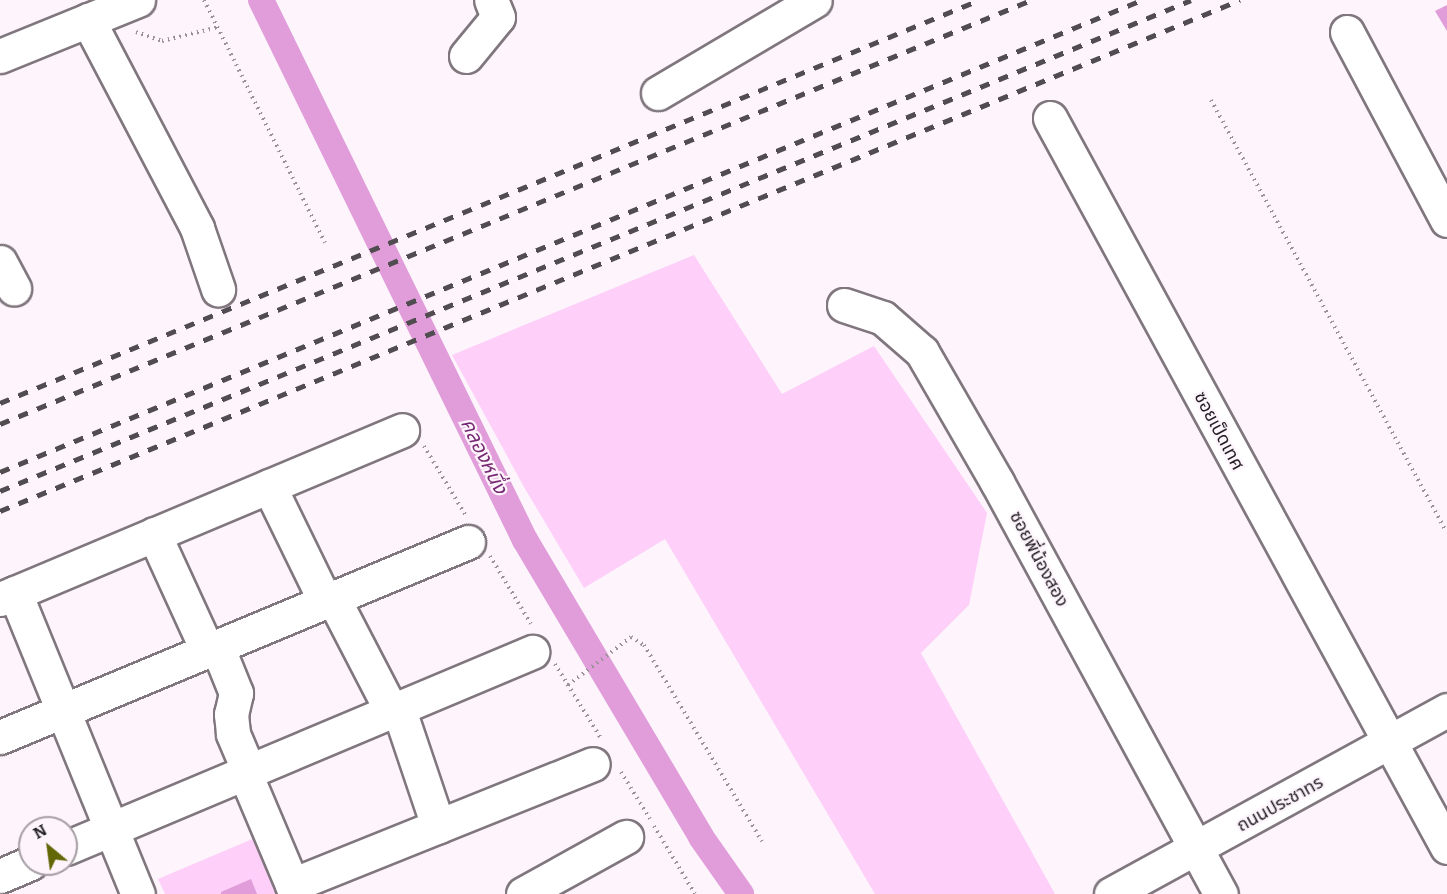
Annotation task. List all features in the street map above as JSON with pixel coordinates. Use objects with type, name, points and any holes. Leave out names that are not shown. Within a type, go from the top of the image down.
[{"type":"street","points":[[466,56],[498,17],[491,0]]},
{"type":"street","points":[[658,93],[815,0]]},
{"type":"street","points":[[0,56],[112,11],[197,228],[218,289]]},
{"type":"street","points":[[1347,32],[1447,220]]},
{"type":"street","name":"ซอยเป็ดเทศ","points":[[1050,118],[1388,745],[1447,847]]},
{"type":"street","name":"ซอยพี่น้องสอง","points":[[844,305],[883,318],[922,352],[997,482],[1221,894]]},
{"type":"street","points":[[138,894],[109,830],[62,710],[8,596],[402,430]]},
{"type":"street","points":[[269,486],[329,600],[395,708],[438,826]]},
{"type":"street","points":[[154,534],[236,693],[231,714],[233,734],[294,889],[438,826],[593,764]]},
{"type":"street","points":[[0,736],[468,542]]},
{"type":"street","points":[[78,843],[246,770],[532,652]]},
{"type":"street","name":"ถนนประชาทร","points":[[1112,894],[1388,745],[1447,710]]},
{"type":"street","points":[[523,894],[626,837]]},
{"type":"street","points":[[0,876],[18,868]]},
{"type":"path","points":[[204,0],[325,243]]},
{"type":"path","points":[[112,11],[132,30],[162,41],[219,27]]},
{"type":"path","points":[[1211,100],[1447,532]]},
{"type":"path","points":[[569,684],[631,637],[644,645],[762,841]]},
{"type":"shaded area","points":[[1447,5],[1447,31],[1435,11]]},
{"type":"shaded area","points":[[694,255],[782,394],[874,346],[987,513],[969,605],[921,653],[1055,894],[875,894],[665,539],[584,588],[524,487],[452,355]]},
{"type":"shaded area","points":[[257,837],[282,894],[165,894],[158,879]]},
{"type":"shaded area","points":[[251,879],[257,894],[221,894],[221,892]]},
{"type":"waterway","name":"คลองหนึ่ง","points":[[261,0],[525,540],[701,837],[741,894]]},
{"type":"railway","points":[[0,403],[979,0]]},
{"type":"railway","points":[[0,424],[1031,0]]},
{"type":"railway","points":[[0,472],[1142,0]]},
{"type":"railway","points":[[0,491],[1191,0]]},
{"type":"railway","points":[[0,511],[1240,0]]}]
